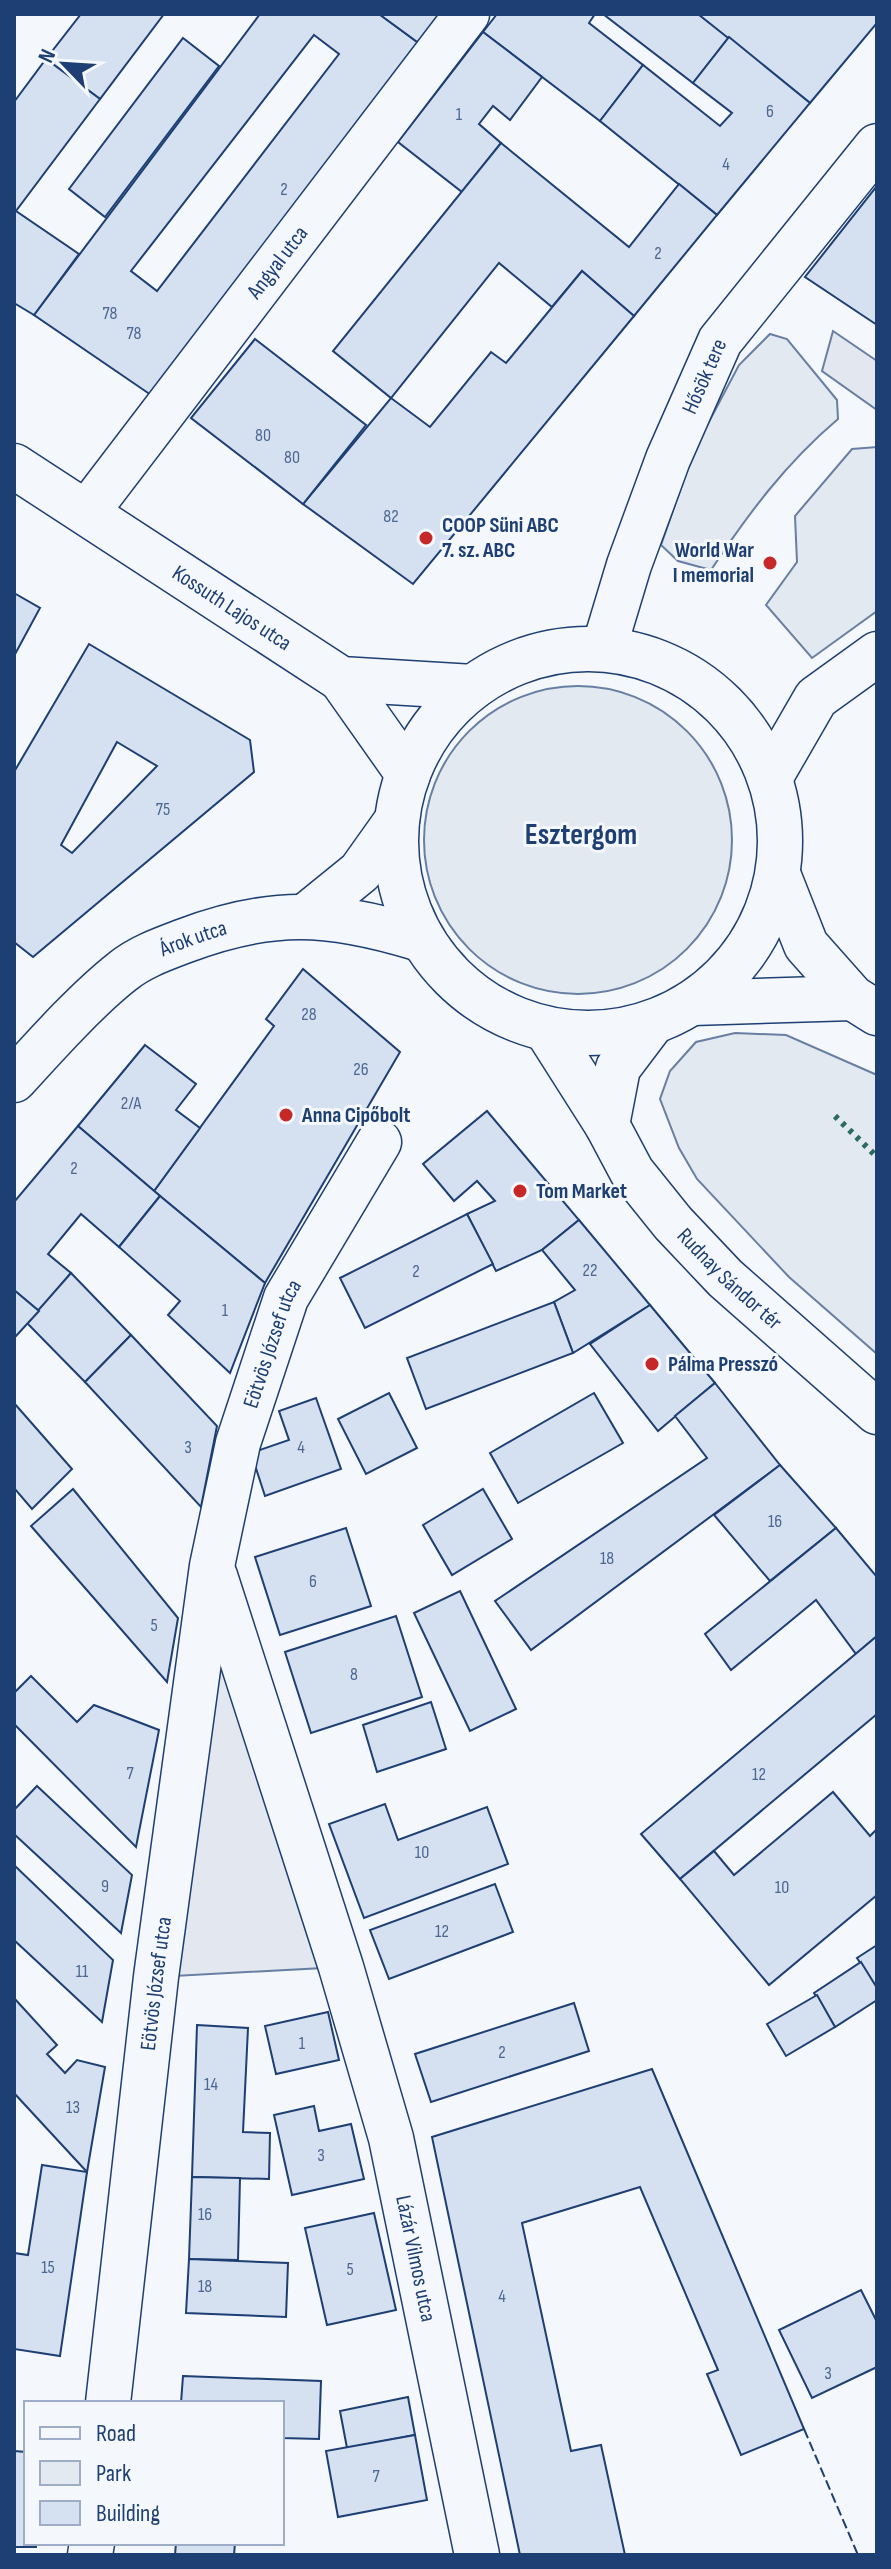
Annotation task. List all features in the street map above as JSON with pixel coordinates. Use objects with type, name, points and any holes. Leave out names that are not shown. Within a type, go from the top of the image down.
[{"type":"main road","name":"Angyal utca","points":[[87,512],[467,14]]},
{"type":"main road","name":"Hősök tere","points":[[604,648],[629,565],[668,459],[720,341],[877,146]]},
{"type":"main road","name":"Kossuth Lajos utca","points":[[14,466],[341,679],[473,687]]},
{"type":"main road","points":[[604,648],[658,660],[706,687],[745,727],[771,776],[781,824],[778,874],[762,924],[733,968],[692,1003],[652,1023],[599,1034],[546,1029],[505,1014],[466,990],[417,938],[399,871],[397,820],[408,774],[434,726],[473,687],[513,663],[558,650],[604,648]]},
{"type":"main road","points":[[771,776],[816,698],[877,654]]},
{"type":"main road","points":[[341,679],[408,774]]},
{"type":"main road","points":[[307,915],[360,872],[397,820]]},
{"type":"main road","points":[[778,874],[806,945],[865,1006]]},
{"type":"main road","name":"Árok utca","points":[[14,1080],[124,970],[157,952],[229,924],[307,915],[361,921],[417,938]]},
{"type":"main road","points":[[692,1003],[865,1006]]},
{"type":"main road","points":[[607,1125],[618,1068],[652,1023]]},
{"type":"main road","name":"Rudnay Sándor tér","points":[[546,1029],[607,1125],[632,1172],[725,1278],[877,1412]]},
{"type":"main road","name":"Eötvös József utca","points":[[108,2401],[156,1977],[212,1566],[238,1443],[286,1298],[379,1142]]},
{"type":"main road","name":"Eötvös József utca","points":[[212,1566],[341,1967]]},
{"type":"main road","name":"Lázár Vilmos utca","points":[[341,1967],[391,2138],[477,2555]]},
{"type":"green space","points":[[770,334],[787,339],[837,400],[838,419],[801,453],[769,490],[711,570],[678,561],[661,545],[694,450],[739,365]]},
{"type":"green space","points":[[877,447],[877,611],[812,658],[766,605],[797,562],[795,516],[852,449]]},
{"type":"green space","points":[[578,686],[623,692],[651,704],[687,731],[714,767],[726,795],[732,840],[726,885],[714,913],[687,949],[651,976],[623,988],[578,994],[533,988],[505,976],[469,949],[442,913],[430,885],[424,840],[430,795],[442,767],[469,731],[505,704],[533,692]]},
{"type":"green space","points":[[735,1033],[786,1035],[877,1075],[877,1354],[789,1277],[697,1179],[679,1148],[660,1099],[670,1071],[696,1042]]},
{"type":"shaded area","points":[[833,331],[877,361],[877,410],[822,371]]},
{"type":"shaded area","points":[[212,1566],[341,1967],[156,1977]]},
{"type":"building","points":[[81,14],[164,14],[100,99],[46,59]]},
{"type":"building","points":[[260,14],[379,14],[420,44],[151,395],[34,315]],"holes":[[[314,35],[339,54],[157,291],[131,271]]]},
{"type":"building","points":[[379,14],[443,14],[420,44]]},
{"type":"building","points":[[497,14],[595,14],[589,23],[643,65],[600,121],[483,32]]},
{"type":"building","points":[[603,14],[698,14],[729,37],[693,83]]},
{"type":"building","points":[[698,14],[877,14],[877,23],[810,103]]},
{"type":"building","points":[[483,32],[542,77],[510,120],[493,106],[479,124],[501,143],[462,192],[398,142]]},
{"type":"building","points":[[729,37],[810,103],[717,215],[600,121],[643,65],[720,126],[732,113],[693,83]]},
{"type":"building","points":[[183,38],[219,66],[105,217],[69,189]]},
{"type":"building","points":[[46,59],[100,99],[16,211],[79,254],[34,315],[14,303],[14,102]]},
{"type":"building","points":[[501,143],[629,247],[679,184],[717,215],[634,316],[582,271],[552,307],[499,263],[391,398],[333,351]]},
{"type":"building","points":[[877,186],[877,325],[805,277]]},
{"type":"building","points":[[582,271],[634,316],[413,584],[303,504],[391,398],[430,427],[491,352],[506,363]]},
{"type":"building","points":[[255,339],[366,425],[303,504],[191,418]]},
{"type":"building","points":[[14,593],[40,608],[14,656]]},
{"type":"building","points":[[89,644],[250,740],[254,772],[33,957],[14,942],[14,772]],"holes":[[[117,742],[157,766],[72,853],[61,845]]]},
{"type":"building","name":"Anna Cipőbolt","points":[[303,969],[400,1052],[265,1283],[154,1191],[274,1026],[266,1019]]},
{"type":"building","points":[[145,1045],[196,1084],[176,1110],[200,1128],[154,1191],[78,1126]]},
{"type":"building","name":"Tom Market","points":[[487,1111],[579,1220],[542,1250],[496,1271],[467,1214],[495,1201],[477,1181],[454,1201],[423,1164]]},
{"type":"building","points":[[78,1126],[160,1196],[119,1247],[81,1214],[48,1254],[71,1273],[39,1311],[14,1290],[14,1202]]},
{"type":"building","points":[[160,1196],[265,1283],[230,1373],[168,1315],[180,1301],[119,1247]]},
{"type":"building","points":[[467,1214],[493,1264],[365,1328],[340,1278]]},
{"type":"building","points":[[579,1220],[650,1305],[573,1353],[554,1302],[575,1290],[542,1250]]},
{"type":"building","points":[[71,1273],[131,1335],[85,1382],[27,1323]]},
{"type":"building","points":[[14,1290],[39,1311],[16,1336],[14,1335]]},
{"type":"building","points":[[554,1302],[573,1353],[426,1409],[407,1358]]},
{"type":"building","name":"Pálma Presszó","points":[[650,1305],[715,1383],[658,1431],[590,1344]]},
{"type":"building","points":[[131,1335],[217,1426],[201,1507],[85,1382]]},
{"type":"building","points":[[715,1383],[780,1465],[531,1650],[495,1601],[707,1458],[675,1416]]},
{"type":"building","points":[[389,1393],[417,1448],[366,1474],[338,1419]]},
{"type":"building","points":[[594,1393],[623,1443],[518,1503],[490,1453]]},
{"type":"building","points":[[316,1398],[341,1469],[265,1496],[251,1453],[289,1440],[279,1411]]},
{"type":"building","points":[[14,1403],[72,1469],[32,1509],[14,1488]]},
{"type":"building","points":[[780,1465],[836,1528],[770,1581],[714,1515]]},
{"type":"building","points":[[73,1489],[178,1618],[167,1682],[31,1526]]},
{"type":"building","points":[[483,1489],[512,1539],[452,1575],[423,1525]]},
{"type":"building","points":[[346,1528],[371,1606],[280,1635],[255,1557]]},
{"type":"building","points":[[836,1528],[877,1577],[877,1636],[856,1654],[816,1600],[731,1670],[705,1634]]},
{"type":"building","points":[[460,1591],[516,1709],[470,1731],[414,1613]]},
{"type":"building","points":[[396,1616],[422,1697],[311,1733],[285,1652]]},
{"type":"building","points":[[877,1636],[877,1714],[680,1879],[641,1834]]},
{"type":"building","points":[[31,1676],[77,1722],[94,1705],[159,1730],[136,1847],[14,1724],[14,1693]]},
{"type":"building","points":[[431,1702],[446,1749],[377,1772],[363,1725]]},
{"type":"building","points":[[37,1786],[132,1875],[121,1933],[14,1834],[14,1810]]},
{"type":"building","points":[[833,1792],[870,1836],[877,1829],[877,1895],[769,1985],[680,1879],[714,1851],[734,1875]]},
{"type":"building","points":[[385,1804],[398,1840],[487,1807],[508,1864],[364,1918],[329,1824]]},
{"type":"building","points":[[14,1865],[113,1960],[102,2022],[14,1940]]},
{"type":"building","points":[[495,1884],[513,1932],[389,1979],[370,1930]]},
{"type":"building","points":[[877,1945],[877,1988],[857,1958]]},
{"type":"building","points":[[861,1962],[877,1988],[877,2000],[835,2027],[814,1993]]},
{"type":"building","points":[[817,1995],[835,2027],[786,2056],[767,2024]]},
{"type":"building","points":[[14,1998],[57,2045],[47,2054],[65,2073],[77,2060],[105,2067],[87,2172],[14,2093]]},
{"type":"building","points":[[574,2003],[589,2051],[431,2102],[415,2054]]},
{"type":"building","points":[[328,2012],[339,2060],[276,2074],[265,2026]]},
{"type":"building","points":[[197,2025],[248,2028],[243,2132],[270,2133],[269,2179],[192,2177]]},
{"type":"building","points":[[652,2069],[804,2429],[741,2455],[707,2374],[718,2370],[640,2187],[522,2223],[571,2451],[601,2445],[625,2555],[520,2555],[432,2137]]},
{"type":"building","points":[[314,2106],[319,2131],[351,2124],[364,2179],[292,2195],[274,2115]]},
{"type":"building","points":[[42,2165],[87,2172],[60,2356],[14,2349],[14,2253],[28,2255]]},
{"type":"building","points":[[192,2177],[240,2178],[238,2260],[189,2259]]},
{"type":"building","points":[[374,2213],[396,2310],[327,2325],[305,2228]]},
{"type":"building","points":[[189,2259],[288,2263],[286,2317],[186,2313]]},
{"type":"building","points":[[861,2290],[877,2322],[877,2367],[812,2398],[779,2330]]},
{"type":"building","points":[[183,2376],[321,2381],[319,2439],[284,2438],[284,2401],[181,2401]]},
{"type":"building","points":[[408,2397],[415,2435],[347,2448],[340,2411]]},
{"type":"building","points":[[415,2435],[427,2500],[338,2517],[326,2451]]},
{"type":"building","points":[[14,2451],[24,2452],[24,2545],[36,2547],[14,2547]]},
{"type":"building","points":[[176,2545],[235,2545],[234,2555],[175,2555]]},
{"type":"hedge","points":[[835,1116],[877,1157]]},
{"type":"fence","points":[[804,2429],[858,2555]]},
{"type":"place","name":"COOP Süni ABC 7. sz. ABC","points":[[426,538]]},
{"type":"place","name":"World War I memorial","points":[[770,563]]},
{"type":"place","name":"Anna Cipőbolt","points":[[286,1115]]},
{"type":"place","name":"Tom Market","points":[[520,1191]]},
{"type":"place","name":"Pálma Presszó","points":[[652,1364]]},
{"type":"district","name":"Esztergom","points":[[581,835]]}]
